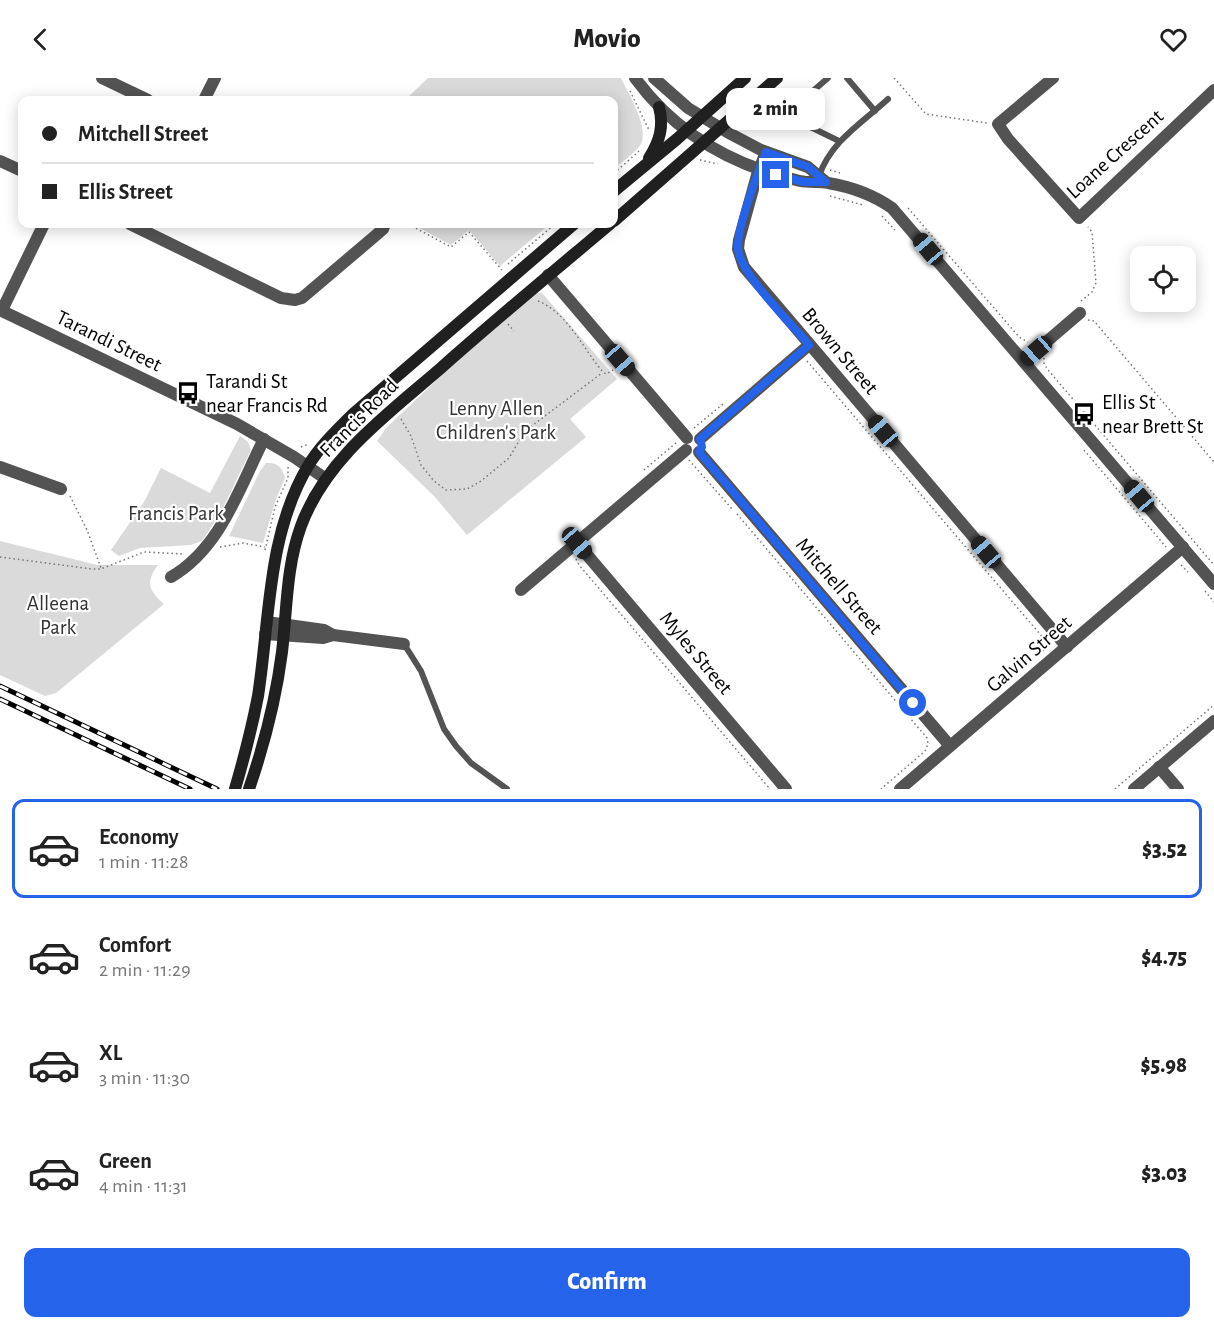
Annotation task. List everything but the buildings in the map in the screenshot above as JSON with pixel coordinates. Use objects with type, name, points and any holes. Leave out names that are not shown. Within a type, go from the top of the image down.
[{"type":"main road","points":[[618,188],[745,78]]},
{"type":"main road","points":[[618,217],[777,78]]},
{"type":"main road","points":[[646,164],[657,146],[661,132],[659,107]]},
{"type":"main road","name":"Francis Road","points":[[235,789],[258,695],[275,560],[283,524],[308,466],[353,414],[569,228]]},
{"type":"main road","name":"Francis Road","points":[[251,785],[272,710],[284,630],[287,584],[300,527],[326,480],[351,449],[379,421],[548,274],[605,228]]},
{"type":"street","points":[[102,78],[140,96]]},
{"type":"street","points":[[206,96],[215,78]]},
{"type":"street","points":[[654,78],[677,100],[721,129],[745,143],[808,167],[824,185]]},
{"type":"street","points":[[998,124],[1053,78]]},
{"type":"street","points":[[631,81],[686,131],[732,159],[759,170],[804,182],[865,192],[892,208],[1024,361],[1178,551],[1214,584]]},
{"type":"street","name":"Loane Crescent","points":[[998,124],[1008,139],[1079,218],[1214,90]]},
{"type":"street","name":"Brown Street","points":[[766,152],[741,230],[738,249],[744,267],[1067,647]]},
{"type":"street","points":[[0,160],[18,169]]},
{"type":"street","points":[[1,310],[42,228]]},
{"type":"street","points":[[138,228],[281,298],[295,300],[309,293],[383,228]]},
{"type":"street","name":"Mitchell Street","points":[[548,274],[688,444],[950,747]]},
{"type":"street","name":"Tarandi Street","points":[[1,310],[264,439],[326,480]]},
{"type":"street","points":[[1024,361],[1080,313]]},
{"type":"street","points":[[521,590],[688,444],[809,345]]},
{"type":"street","points":[[171,577],[203,552],[219,530],[264,439]]},
{"type":"street","points":[[0,467],[61,489]]},
{"type":"street","name":"Myles Street","points":[[574,545],[786,789]]},
{"type":"street","name":"Galvin Street","points":[[900,789],[1178,551]]},
{"type":"street","points":[[266,628],[324,630],[333,635],[404,644]]},
{"type":"street","points":[[1134,789],[1214,721]]},
{"type":"street","points":[[1159,767],[1178,789]]},
{"type":"lane","points":[[828,78],[792,109],[790,117],[839,141]]},
{"type":"lane","points":[[847,78],[875,111]]},
{"type":"lane","points":[[824,185],[826,158],[839,141],[888,99]]},
{"type":"lane","points":[[404,644],[421,671],[444,729],[456,746],[471,763],[507,789]]},
{"type":"path","points":[[894,78],[926,114],[998,124]]},
{"type":"path","points":[[631,81],[650,134]]},
{"type":"path","points":[[628,161],[645,146]]},
{"type":"path","points":[[694,160],[724,166]]},
{"type":"path","points":[[824,185],[871,208]]},
{"type":"path","points":[[881,214],[895,230]]},
{"type":"path","points":[[1079,218],[1092,232],[1096,278],[1094,288],[1075,306],[1087,320],[1094,321],[1214,462]]},
{"type":"path","points":[[415,228],[451,247],[469,232],[504,273]]},
{"type":"path","points":[[536,300],[556,313],[603,372],[606,374],[613,370]]},
{"type":"path","points":[[1030,342],[1034,341]]},
{"type":"path","points":[[1045,355],[1044,364],[1049,371],[1214,565]]},
{"type":"path","points":[[401,419],[413,441],[418,460],[434,481],[446,490],[467,489],[482,482],[509,458],[525,431],[603,372]]},
{"type":"path","points":[[642,472],[688,444],[728,399]]},
{"type":"path","points":[[688,444],[927,738],[928,744],[925,751],[881,789]]},
{"type":"path","points":[[1079,445],[1178,551],[1187,571]]},
{"type":"path","points":[[61,489],[70,496],[87,530],[101,569]]},
{"type":"path","points":[[217,548],[243,543],[265,547]]},
{"type":"path","points":[[574,545],[579,565],[770,789]]},
{"type":"path","points":[[0,557],[101,569],[144,552],[186,554],[194,551],[195,548],[203,552]]},
{"type":"path","points":[[1201,587],[1214,603]]},
{"type":"path","points":[[1114,789],[1214,705]]},
{"type":"green space","points":[[428,78],[621,78],[638,113],[643,132],[642,140],[639,147],[618,166],[618,96],[409,96]]},
{"type":"green space","points":[[419,228],[545,228],[500,266],[469,230],[451,245]]},
{"type":"green space","name":"Lenny Allen Children's Park","points":[[542,293],[617,379],[570,419],[586,437],[467,535],[434,496],[377,441],[387,427],[528,294]]},
{"type":"green space","name":"Francis Park","points":[[240,436],[248,442],[251,450],[220,514],[202,541],[191,545],[140,548],[119,556],[111,550],[144,502],[161,468],[210,493]]},
{"type":"green space","points":[[266,463],[279,466],[285,478],[263,543],[229,536],[260,471]]},
{"type":"green space","name":"Alleena Park","points":[[0,541],[97,565],[158,565],[151,576],[150,586],[164,604],[56,693],[45,696],[0,675]]},
{"type":"railway","points":[[0,686],[217,789]]},
{"type":"railway","points":[[0,699],[190,789]]},
{"type":"place","name":"Tarandi St near Francis Rd","points":[[188,393]]},
{"type":"place","name":"Ellis St near Brett St","points":[[1084,414]]},
{"type":"route","points":[[776,175],[804,182],[826,182],[808,167],[766,152],[746,212],[738,249],[744,267],[809,345],[700,439],[702,447],[699,452],[913,703]]}]
